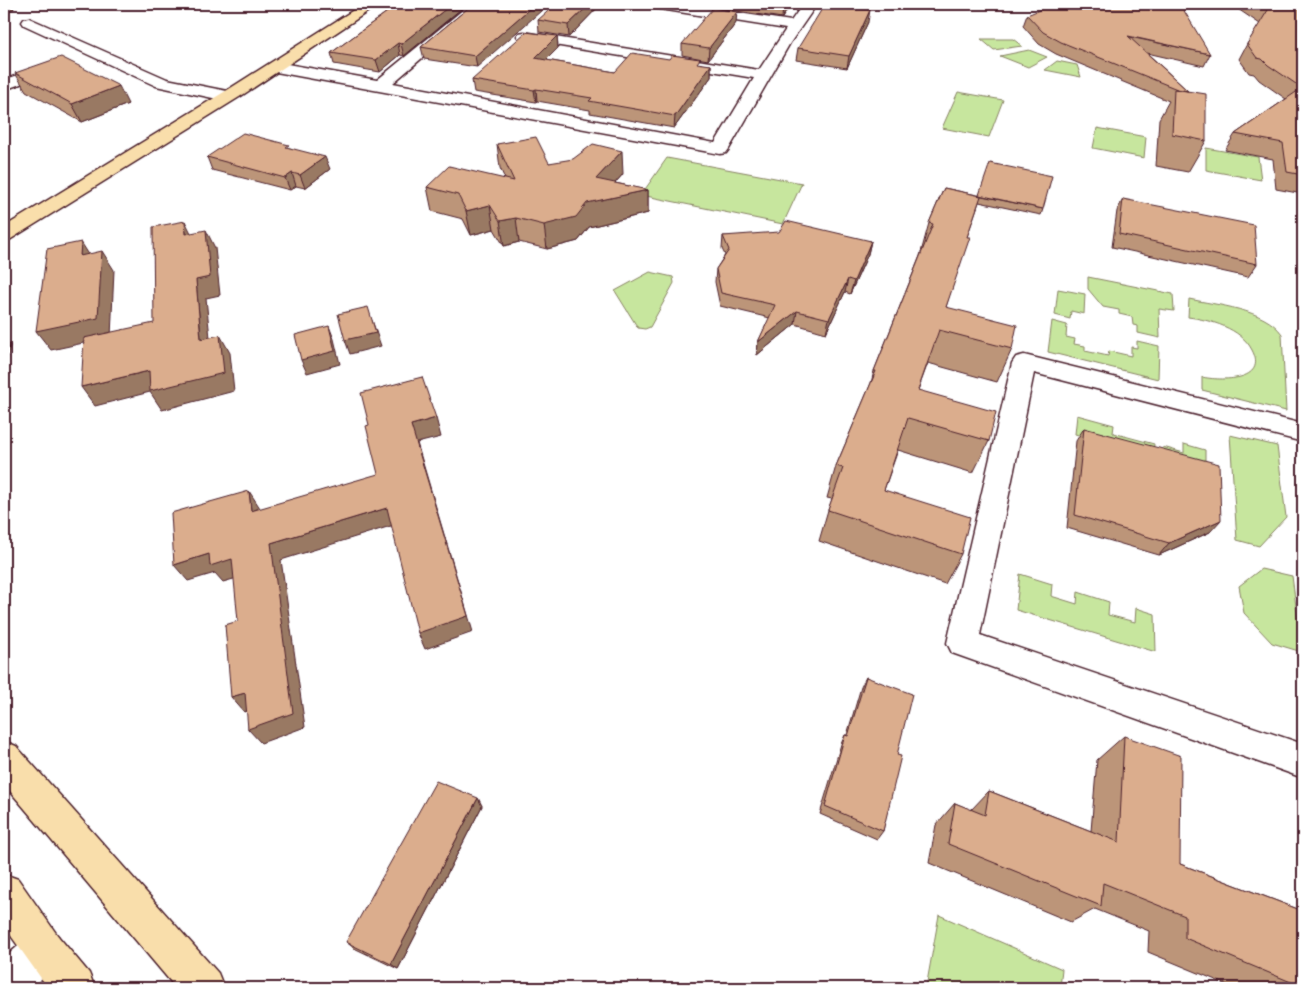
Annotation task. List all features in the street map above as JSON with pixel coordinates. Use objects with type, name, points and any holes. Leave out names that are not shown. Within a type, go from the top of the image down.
[{"type":"main road","points":[[4,236],[276,67],[372,4]]},
{"type":"main road","points":[[4,758],[204,988]]},
{"type":"main road","points":[[4,893],[44,950],[74,988]]},
{"type":"street","points":[[381,85],[478,4]]},
{"type":"street","points":[[654,4],[795,26]]},
{"type":"street","points":[[276,67],[454,98],[720,149],[764,75],[810,4]]},
{"type":"street","points":[[29,22],[162,83],[227,96]]},
{"type":"street","points":[[510,48],[538,23]]},
{"type":"street","points":[[524,36],[764,75]]},
{"type":"street","points":[[4,85],[96,52]]},
{"type":"street","points":[[454,98],[468,86]]},
{"type":"street","points":[[1303,433],[1024,363],[962,643],[1303,761]]},
{"type":"street","points":[[4,984],[44,950]]},
{"type":"green space","points":[[981,39],[1013,39],[1022,46],[994,50]]},
{"type":"green space","points":[[1029,50],[1047,57],[1028,67],[1000,56]]},
{"type":"green space","points":[[1057,61],[1077,65],[1081,77],[1045,70]]},
{"type":"green space","points":[[958,92],[1003,100],[989,137],[942,128]]},
{"type":"green space","points":[[1097,128],[1146,137],[1144,158],[1093,148]]},
{"type":"green space","points":[[1206,148],[1258,157],[1261,180],[1206,170]]},
{"type":"green space","points":[[667,158],[802,183],[783,224],[641,195]]},
{"type":"green space","points":[[650,272],[673,277],[674,283],[650,327],[645,329],[638,328],[615,291]]},
{"type":"green space","points":[[1088,277],[1173,294],[1174,311],[1159,309],[1160,338],[1138,333],[1138,326],[1133,325],[1132,317],[1119,314],[1119,310],[1103,307],[1088,289]]},
{"type":"green space","points":[[1058,289],[1085,294],[1084,314],[1071,311],[1070,319],[1055,315]]},
{"type":"green space","points":[[1189,299],[1239,309],[1264,319],[1282,334],[1286,411],[1202,390],[1202,377],[1230,379],[1240,377],[1248,374],[1254,368],[1255,361],[1252,350],[1247,342],[1233,331],[1206,320],[1188,317]]},
{"type":"green space","points":[[1052,321],[1067,325],[1066,337],[1075,339],[1074,344],[1085,346],[1085,351],[1108,356],[1109,351],[1131,356],[1131,347],[1137,348],[1137,341],[1159,346],[1158,379],[1048,352]]},
{"type":"green space","points":[[1077,415],[1114,425],[1113,433],[1154,444],[1153,455],[1075,434]]},
{"type":"green space","points":[[1230,435],[1277,446],[1286,517],[1259,546],[1237,540]]},
{"type":"green space","points":[[1184,444],[1205,450],[1205,469],[1162,458],[1163,447],[1184,453]]},
{"type":"green space","points":[[1261,569],[1292,576],[1302,652],[1272,643],[1244,613],[1239,586]]},
{"type":"green space","points":[[1020,574],[1052,584],[1051,596],[1077,604],[1078,592],[1109,602],[1108,615],[1135,622],[1136,608],[1155,614],[1156,652],[1016,610]]},
{"type":"green space","points":[[939,915],[1062,969],[1060,988],[926,988]]},
{"type":"building","points":[[398,4],[452,4],[401,44],[398,43],[376,60],[331,53]]},
{"type":"building","points":[[473,4],[535,4],[475,56],[421,47]]},
{"type":"building","points":[[556,4],[590,4],[568,25],[538,20]]},
{"type":"building","points":[[764,4],[785,4],[783,6]]},
{"type":"building","points":[[825,4],[870,10],[849,56],[798,48]]},
{"type":"building","points":[[1057,4],[1180,4],[1210,54],[1128,36],[1188,91],[1177,89],[1061,42],[1043,32],[1027,15]]},
{"type":"building","points":[[1259,4],[1303,4],[1303,175],[1287,172],[1283,143],[1235,134],[1302,88],[1262,59],[1257,58],[1247,44],[1268,10]]},
{"type":"building","points":[[713,8],[737,12],[709,48],[682,44]]},
{"type":"building","points":[[526,32],[557,36],[535,58],[615,72],[632,53],[669,59],[672,55],[700,59],[697,63],[711,65],[675,116],[589,101],[592,98],[472,80]]},
{"type":"building","points":[[61,57],[119,86],[72,104],[15,73]]},
{"type":"building","points":[[1174,89],[1206,94],[1206,141],[1172,134]]},
{"type":"building","points":[[243,133],[325,157],[300,175],[292,173],[285,178],[207,157]]},
{"type":"building","points":[[536,137],[549,163],[573,159],[593,144],[622,151],[596,179],[648,190],[587,203],[576,217],[544,225],[516,218],[500,221],[490,205],[466,211],[458,195],[427,187],[449,166],[514,181],[497,144]]},
{"type":"building","points":[[990,163],[1052,176],[1043,209],[979,195]]},
{"type":"building","points":[[944,188],[981,196],[967,237],[970,237],[946,307],[1017,325],[1012,349],[939,330],[918,390],[996,412],[989,441],[908,418],[884,490],[970,517],[961,554],[828,510],[843,468],[836,466],[876,371],[874,371],[933,224],[929,223]]},
{"type":"building","points":[[1123,199],[1254,225],[1257,264],[1119,234]]},
{"type":"building","points":[[185,221],[186,234],[206,230],[210,277],[196,280],[201,339],[220,335],[224,373],[150,391],[149,371],[81,387],[84,338],[154,323],[153,227]]},
{"type":"building","points":[[786,221],[871,241],[854,281],[848,279],[829,319],[797,311],[758,342],[775,305],[721,293],[716,269],[729,250],[723,236],[779,232]]},
{"type":"building","points":[[81,242],[80,256],[102,251],[98,318],[36,331],[47,249]]},
{"type":"building","points":[[368,307],[376,333],[345,340],[338,314]]},
{"type":"building","points":[[329,326],[335,351],[301,360],[295,335]]},
{"type":"building","points":[[422,377],[436,418],[411,425],[468,616],[418,633],[387,508],[271,543],[293,713],[248,729],[245,693],[231,697],[225,625],[238,621],[232,559],[210,566],[209,554],[174,565],[171,513],[249,491],[251,511],[378,474],[366,426],[369,425],[361,393]]},
{"type":"building","points":[[1084,428],[1219,464],[1221,520],[1169,543],[1075,515]]},
{"type":"building","points":[[866,677],[912,694],[897,755],[901,756],[883,831],[825,806],[845,735],[848,736]]},
{"type":"building","points":[[1124,736],[1181,756],[1180,864],[1303,911],[1303,987],[1185,938],[1185,916],[1103,883],[1101,906],[948,844],[955,803],[985,815],[989,791],[1119,842]]},
{"type":"building","points":[[436,781],[478,798],[391,964],[346,942]]}]
